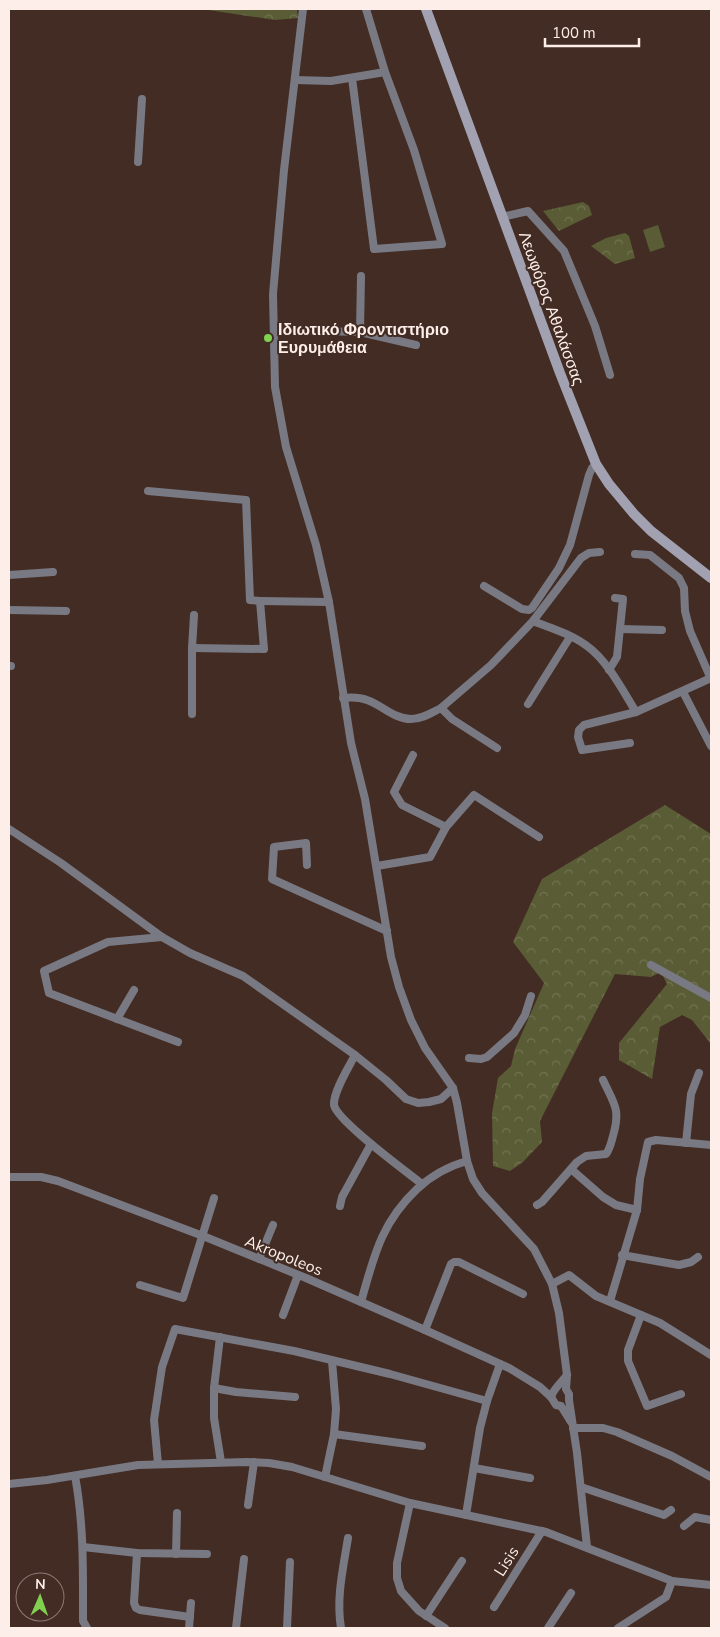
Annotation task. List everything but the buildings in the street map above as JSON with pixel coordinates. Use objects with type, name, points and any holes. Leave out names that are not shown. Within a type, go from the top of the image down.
[{"type":"main road","name":"Λεωφόρος Αθαλάσσας","points":[[426,9],[576,416],[596,464],[609,484],[651,531],[711,578]]},
{"type":"street","points":[[304,9],[284,170],[273,294],[275,386],[286,447],[316,545],[328,602],[351,743],[365,799],[377,866],[390,957],[399,987],[411,1020],[425,1048],[452,1088],[473,1178],[482,1193],[534,1249],[552,1284],[559,1313],[567,1375],[557,1391],[569,1394],[587,1548]]},
{"type":"street","points":[[352,78],[374,249],[442,244],[414,150],[385,72],[366,9]]},
{"type":"street","points":[[295,80],[331,81],[385,72]]},
{"type":"street","points":[[138,162],[142,99]]},
{"type":"street","points":[[502,217],[528,212],[564,251],[595,326],[610,375]]},
{"type":"street","points":[[360,332],[361,276]]},
{"type":"street","points":[[274,330],[360,332],[416,345]]},
{"type":"street","points":[[484,586],[522,609],[529,610],[532,608],[559,568],[570,545],[589,475],[596,464]]},
{"type":"street","points":[[148,491],[246,500],[250,600],[328,602]]},
{"type":"street","points":[[344,698],[356,697],[368,700],[399,717],[411,719],[426,716],[441,708],[491,665],[533,621],[581,558],[590,553],[600,552]]},
{"type":"street","points":[[630,743],[582,750],[578,737],[579,730],[584,725],[636,712],[711,679],[690,632],[685,611],[684,588],[679,578],[650,555],[635,554]]},
{"type":"street","points":[[9,575],[53,572]]},
{"type":"street","points":[[610,670],[617,657],[623,599],[615,598]]},
{"type":"street","points":[[192,648],[264,649],[260,601]]},
{"type":"street","points":[[9,610],[66,611]]},
{"type":"street","points":[[192,714],[194,615]]},
{"type":"street","points":[[533,621],[588,646],[610,670],[636,712]]},
{"type":"street","points":[[620,629],[662,630]]},
{"type":"street","points":[[528,704],[570,637]]},
{"type":"street","points":[[683,692],[711,746]]},
{"type":"street","points":[[441,708],[452,719],[497,748]]},
{"type":"street","points":[[414,755],[394,792],[402,805],[446,827]]},
{"type":"street","points":[[377,866],[430,857],[446,827],[474,795],[539,837]]},
{"type":"street","points":[[9,829],[53,857],[162,937],[190,953],[243,976],[355,1055],[406,1099],[418,1103],[429,1102],[441,1099],[452,1088]]},
{"type":"street","points":[[307,865],[306,843],[274,847],[272,879],[387,931]]},
{"type":"street","points":[[162,937],[108,942],[44,971],[49,993],[178,1042]]},
{"type":"street","points":[[651,965],[711,998]]},
{"type":"street","points":[[117,1019],[134,990]]},
{"type":"street","points":[[470,1058],[481,1059],[487,1057],[514,1033],[525,1015],[531,996]]},
{"type":"street","points":[[355,1055],[334,1097],[334,1107],[371,1144],[422,1184]]},
{"type":"street","points":[[686,1143],[691,1094],[698,1073]]},
{"type":"street","points":[[537,1205],[542,1202],[577,1162],[586,1156],[606,1154],[609,1150],[618,1122],[618,1114],[603,1080]]},
{"type":"street","points":[[610,1302],[622,1255],[637,1210],[640,1178],[648,1142],[656,1140],[711,1145]]},
{"type":"street","points":[[340,1206],[342,1197],[371,1144]]},
{"type":"street","points":[[361,1302],[372,1260],[382,1236],[392,1217],[404,1201],[422,1184],[436,1175],[459,1163],[468,1161]]},
{"type":"street","points":[[571,1169],[603,1197],[616,1204],[637,1210]]},
{"type":"street","name":"Akropoleos","points":[[9,1177],[40,1177],[58,1181],[203,1236],[426,1330],[500,1364],[540,1387],[557,1391],[553,1403],[561,1406],[573,1426]]},
{"type":"street","points":[[140,1285],[183,1298],[214,1198]]},
{"type":"street","points":[[259,1259],[273,1225]]},
{"type":"street","points":[[622,1255],[679,1265],[691,1262],[698,1257]]},
{"type":"street","points":[[426,1330],[451,1264],[454,1262],[459,1262],[523,1294]]},
{"type":"street","points":[[283,1315],[298,1275]]},
{"type":"street","points":[[552,1284],[569,1275],[596,1296],[660,1323],[711,1355]]},
{"type":"street","points":[[641,1315],[628,1350],[628,1361],[647,1406],[681,1394]]},
{"type":"street","points":[[158,1464],[154,1420],[162,1367],[175,1329],[294,1351],[390,1374],[486,1401]]},
{"type":"street","points":[[220,1337],[214,1388],[214,1418],[221,1462]]},
{"type":"street","points":[[325,1477],[334,1434],[336,1409],[332,1361]]},
{"type":"street","points":[[466,1515],[486,1401],[500,1364]]},
{"type":"street","points":[[214,1388],[236,1392],[295,1397]]},
{"type":"street","points":[[561,1406],[565,1405],[569,1400]]},
{"type":"street","points":[[573,1426],[603,1428],[617,1432],[672,1456],[711,1477]]},
{"type":"street","points":[[334,1434],[422,1446]]},
{"type":"street","points":[[248,1505],[254,1462]]},
{"type":"street","points":[[9,1484],[158,1464],[254,1462],[292,1467],[410,1503],[542,1531],[672,1581],[711,1585]]},
{"type":"street","points":[[474,1468],[530,1478]]},
{"type":"street","points":[[74,1476],[81,1506],[83,1621],[87,1628]]},
{"type":"street","points":[[581,1487],[664,1515],[671,1510]]},
{"type":"street","points":[[410,1503],[397,1563],[397,1578],[401,1590],[418,1611],[445,1628]]},
{"type":"street","points":[[176,1554],[177,1513]]},
{"type":"street","points":[[684,1526],[695,1517],[711,1520]]},
{"type":"street","name":"Lisis","points":[[494,1606],[542,1531]]},
{"type":"street","points":[[341,1628],[339,1594],[348,1538]]},
{"type":"street","points":[[83,1546],[137,1553],[207,1554]]},
{"type":"street","points":[[137,1553],[134,1603],[136,1608],[190,1618]]},
{"type":"street","points":[[236,1628],[244,1559]]},
{"type":"street","points":[[426,1616],[462,1561]]},
{"type":"street","points":[[287,1628],[290,1562]]},
{"type":"street","points":[[618,1628],[666,1597],[672,1581]]},
{"type":"street","points":[[548,1628],[571,1593]]},
{"type":"street","points":[[188,1628],[191,1603]]},
{"type":"green space","points":[[202,9],[297,9],[298,18],[275,20]]},
{"type":"green space","points":[[583,202],[589,206],[592,215],[559,231],[543,211]]},
{"type":"green space","points":[[658,225],[665,247],[650,252],[643,230]]},
{"type":"green space","points":[[625,233],[629,236],[635,258],[615,264],[591,246],[606,238]]},
{"type":"green space","points":[[665,805],[711,834],[711,1044],[692,1020],[682,1015],[660,1027],[652,1079],[619,1060],[619,1043],[667,984],[661,972],[651,977],[615,974],[540,1121],[542,1142],[523,1162],[510,1171],[493,1166],[492,1113],[498,1078],[511,1066],[515,1049],[544,983],[513,942],[542,879]]},
{"type":"place","name":"Ιδιωτικό Φροντιστήριο Ευρυμάθεια","points":[[268,338]]}]
